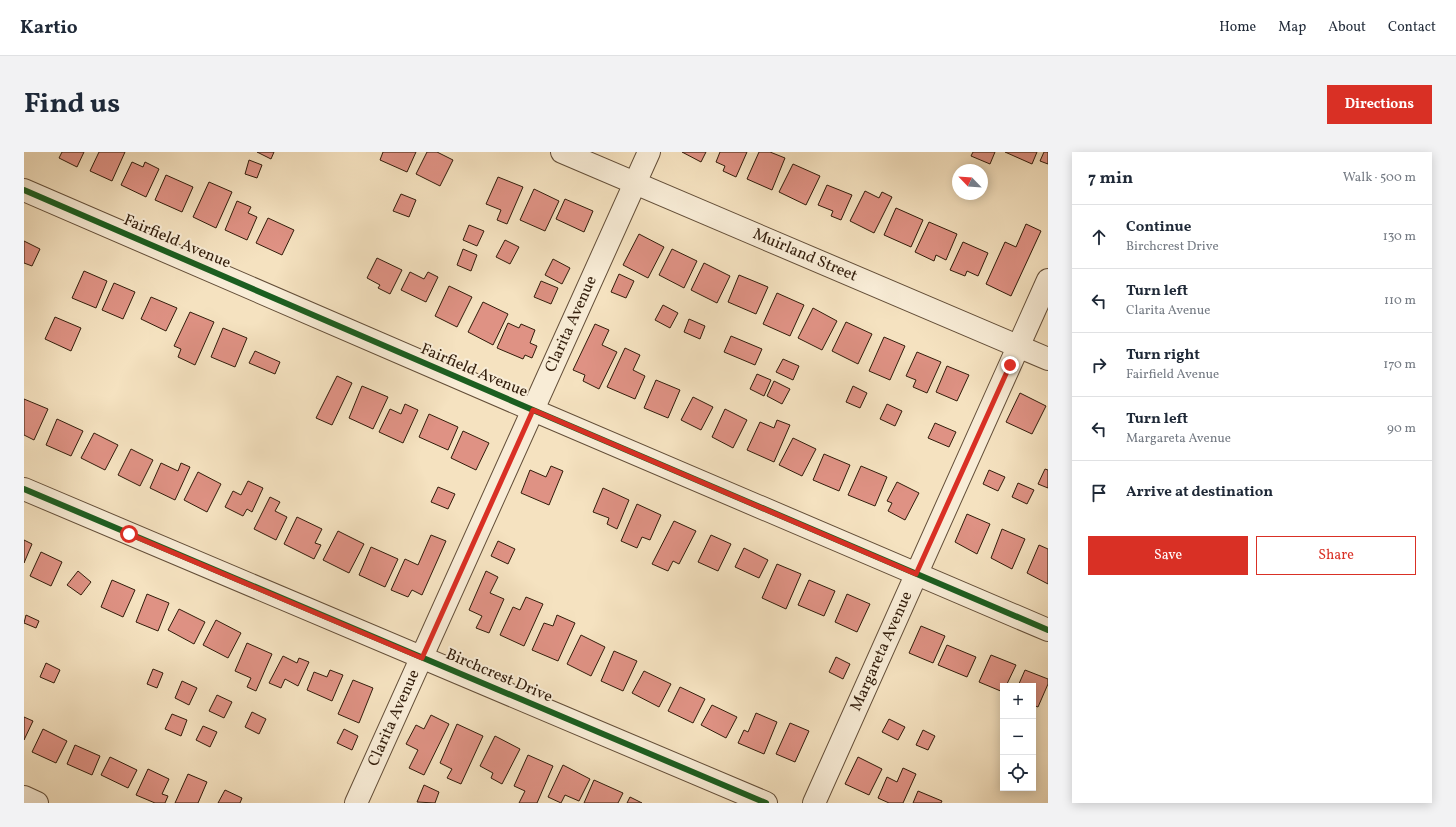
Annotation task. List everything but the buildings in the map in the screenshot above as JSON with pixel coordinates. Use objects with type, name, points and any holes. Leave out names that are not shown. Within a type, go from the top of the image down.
[{"type":"street","name":"Muirland Street","points":[[562,152],[1048,359]]},
{"type":"street","name":"Clarita Avenue","points":[[356,803],[649,152]]},
{"type":"street","name":"Fairfield Avenue","points":[[24,190],[1048,630]]},
{"type":"street","name":"Margareta Avenue","points":[[814,803],[1048,280]]},
{"type":"street","name":"Birchcrest Drive","points":[[24,489],[766,803]]},
{"type":"street","points":[[24,797],[37,803]]},
{"type":"cycle path","points":[[24,190],[1048,630]]},
{"type":"cycle path","points":[[24,489],[766,803]]},
{"type":"route","points":[[129,534],[422,658],[533,410],[916,574],[1010,365]]}]
